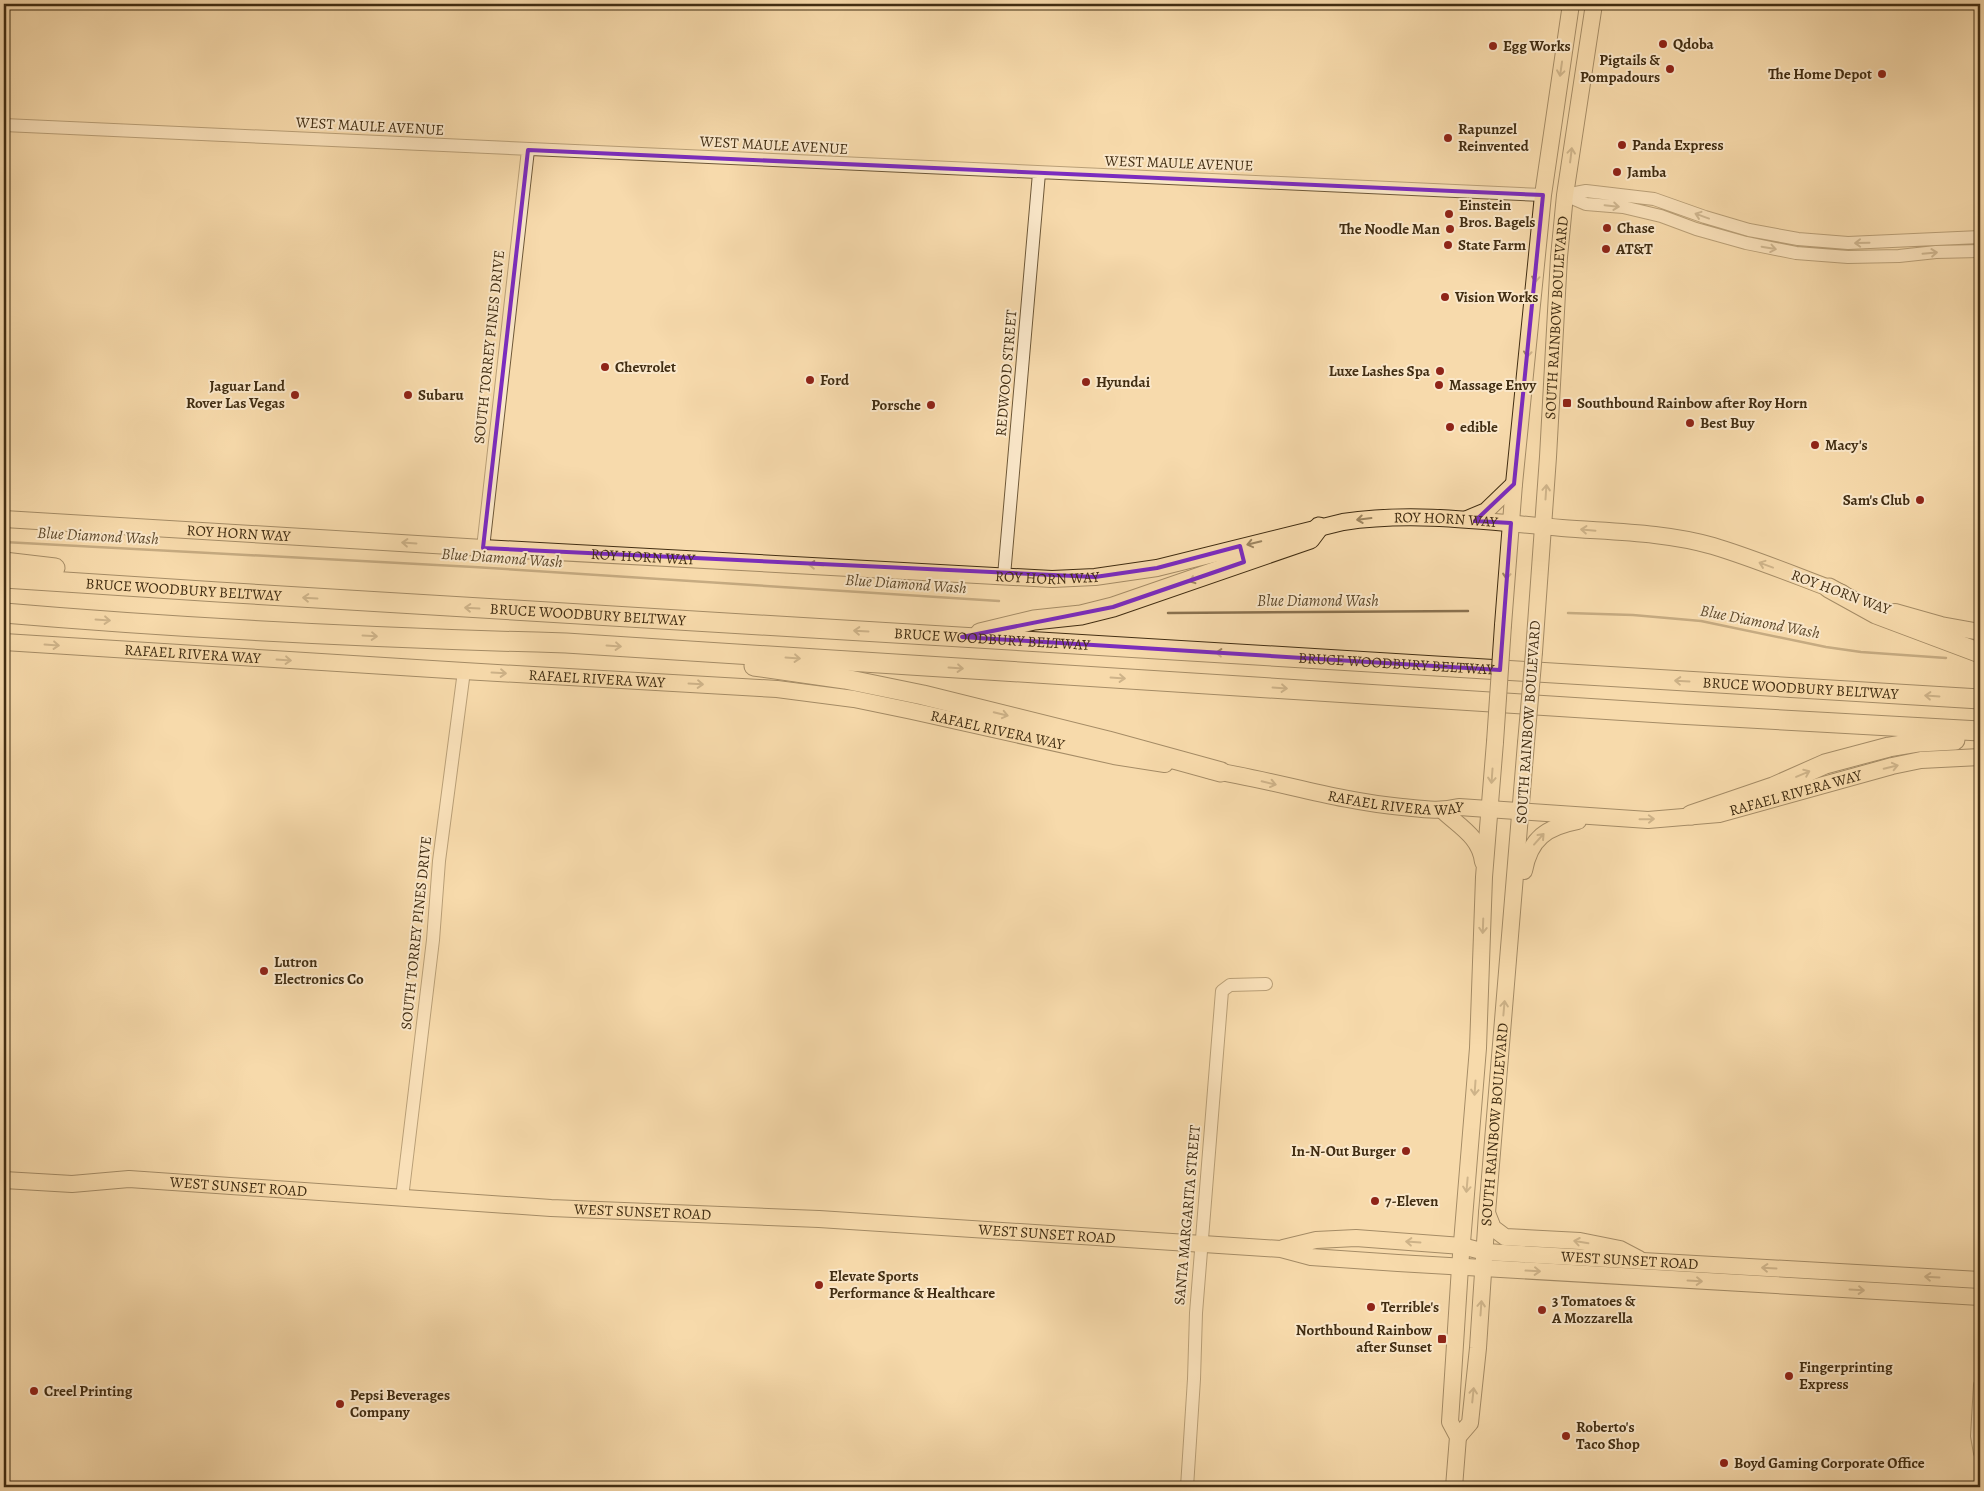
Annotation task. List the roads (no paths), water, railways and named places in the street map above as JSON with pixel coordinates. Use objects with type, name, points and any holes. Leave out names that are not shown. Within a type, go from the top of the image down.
[{"type":"highway","points":[[962,637],[1034,620],[1081,615],[1113,607],[1310,539],[1319,527]]},
{"type":"highway","points":[[4,562],[94,572],[174,577],[218,592]]},
{"type":"highway","name":"BRUCE WOODBURY BELTWAY","points":[[4,578],[1980,699]]},
{"type":"highway","points":[[1829,588],[1876,614],[1980,652]]},
{"type":"highway","name":"BRUCE WOODBURY BELTWAY","points":[[4,614],[443,640],[566,643],[1677,714],[1980,731]]},
{"type":"highway","points":[[710,652],[742,664],[845,680],[923,695],[1108,741],[1221,772]]},
{"type":"highway","points":[[1691,815],[1773,787],[1825,764],[1865,753],[1919,742],[1980,739]]},
{"type":"main road","name":"SOUTH RAINBOW BOULEVARD","points":[[1454,1487],[1458,1437],[1450,1422],[1460,1267],[1478,1048],[1484,877],[1514,484],[1544,195],[1571,4]]},
{"type":"main road","name":"SOUTH RAINBOW BOULEVARD","points":[[1458,1437],[1470,1423],[1485,1260],[1487,1213],[1522,812],[1536,626],[1559,257],[1565,195],[1594,4]]},
{"type":"main road","points":[[1551,144],[1556,174],[1555,189],[1558,195],[1565,195]]},
{"type":"main road","points":[[1544,195],[1551,200],[1552,218],[1559,257]]},
{"type":"main road","points":[[1465,520],[1486,511],[1514,484]]},
{"type":"main road","name":"ROY HORN WAY","points":[[4,519],[483,548],[1061,579],[1095,577],[1157,568],[1319,527],[1366,518],[1465,520],[1645,534],[1712,546],[1909,617],[1949,627],[1980,632]]},
{"type":"main road","name":"RAFAEL RIVERA WAY","points":[[4,642],[777,689],[854,699],[912,710],[1114,756],[1221,772],[1360,802],[1444,811],[1459,807],[1648,820],[1719,814],[1892,766],[1922,760],[1980,757]]},
{"type":"main road","points":[[1444,811],[1475,840],[1482,855],[1484,877]]},
{"type":"main road","points":[[1507,969],[1518,933],[1523,877],[1528,852],[1549,829],[1568,823],[1602,817]]},
{"type":"main road","name":"WEST SUNSET ROAD","points":[[4,1180],[72,1184],[129,1179],[551,1208],[828,1219],[1281,1248],[1311,1257],[1460,1267],[1485,1260],[1643,1270],[1802,1287],[1980,1297]]},
{"type":"main road","points":[[1487,1213],[1493,1228],[1506,1238],[1580,1241],[1620,1249],[1643,1270]]},
{"type":"main road","name":"WEST SUNSET ROAD","points":[[1281,1248],[1316,1240],[1356,1238],[1462,1246],[1485,1260]]},
{"type":"main road","name":"WEST SUNSET ROAD","points":[[1643,1270],[1802,1270],[1980,1280]]},
{"type":"main road","points":[[1802,1270],[1802,1287]]},
{"type":"street","name":"WEST MAULE AVENUE","points":[[4,125],[1544,195]]},
{"type":"street","name":"SOUTH TORREY PINES DRIVE","points":[[483,548],[528,150]]},
{"type":"street","name":"REDWOOD STREET","points":[[1004,576],[1040,173]]},
{"type":"street","points":[[1565,195],[1586,191],[1654,199],[1749,230],[1798,239],[1848,243],[1980,237]]},
{"type":"street","points":[[1565,195],[1586,204],[1623,208],[1661,216],[1696,229],[1746,243],[1796,253],[1848,257],[1980,251]]},
{"type":"street","name":"SOUTH TORREY PINES DRIVE","points":[[402,1198],[432,949],[439,861],[464,671]]},
{"type":"street","name":"SANTA MARGARITA STREET","points":[[1187,1487],[1196,1313],[1222,991],[1230,985],[1266,984]]},
{"type":"street","points":[[1980,1385],[1977,1436],[1980,1453]]},
{"type":"waterway","name":"Blue Diamond Wash","points":[[4,542],[474,567],[999,601]]},
{"type":"waterway","name":"Blue Diamond Wash","points":[[1168,613],[1468,611]]},
{"type":"waterway","name":"Blue Diamond Wash","points":[[1568,613],[1633,615],[1701,621],[1826,647],[1861,652],[1946,658]]},
{"type":"place","name":"Qdoba","points":[[1663,44]]},
{"type":"place","name":"Egg Works","points":[[1493,46]]},
{"type":"place","name":"Pigtails & Pompadours","points":[[1670,69]]},
{"type":"place","name":"The Home Depot","points":[[1882,74]]},
{"type":"place","name":"Rapunzel Reinvented","points":[[1448,138]]},
{"type":"place","name":"Panda Express","points":[[1622,145]]},
{"type":"place","name":"Jamba","points":[[1617,172]]},
{"type":"place","name":"Einstein Bros. Bagels","points":[[1449,214]]},
{"type":"place","name":"Chase","points":[[1607,228]]},
{"type":"place","name":"The Noodle Man","points":[[1450,229]]},
{"type":"place","name":"State Farm","points":[[1448,245]]},
{"type":"place","name":"AT&T","points":[[1606,249]]},
{"type":"place","name":"Vision Works","points":[[1445,297]]},
{"type":"place","name":"Chevrolet","points":[[605,367]]},
{"type":"place","name":"Luxe Lashes Spa","points":[[1440,371]]},
{"type":"place","name":"Ford","points":[[810,380]]},
{"type":"place","name":"Hyundai","points":[[1086,382]]},
{"type":"place","name":"Massage Envy","points":[[1439,385]]},
{"type":"place","name":"Jaguar Land Rover Las Vegas","points":[[295,395]]},
{"type":"place","name":"Subaru","points":[[408,395]]},
{"type":"place","name":"Southbound Rainbow after Roy Horn","points":[[1567,403]]},
{"type":"place","name":"Porsche","points":[[931,405]]},
{"type":"place","name":"Best Buy","points":[[1690,423]]},
{"type":"place","name":"edible","points":[[1450,427]]},
{"type":"place","name":"Macy's","points":[[1815,445]]},
{"type":"place","name":"Sam's Club","points":[[1920,500]]},
{"type":"place","name":"Lutron Electronics Co","points":[[264,971]]},
{"type":"place","name":"In-N-Out Burger","points":[[1406,1151]]},
{"type":"place","name":"7-Eleven","points":[[1375,1201]]},
{"type":"place","name":"Elevate Sports Performance & Healthcare","points":[[819,1285]]},
{"type":"place","name":"Terrible's","points":[[1371,1307]]},
{"type":"place","name":"3 Tomatoes & A Mozzarella","points":[[1542,1310]]},
{"type":"place","name":"Northbound Rainbow after Sunset","points":[[1442,1339]]},
{"type":"place","name":"Fingerprinting Express","points":[[1789,1376]]},
{"type":"place","name":"Creel Printing","points":[[34,1391]]},
{"type":"place","name":"Pepsi Beverages Company","points":[[340,1404]]},
{"type":"place","name":"Roberto's Taco Shop","points":[[1566,1436]]},
{"type":"place","name":"Boyd Gaming Corporate Office","points":[[1724,1463]]}]
